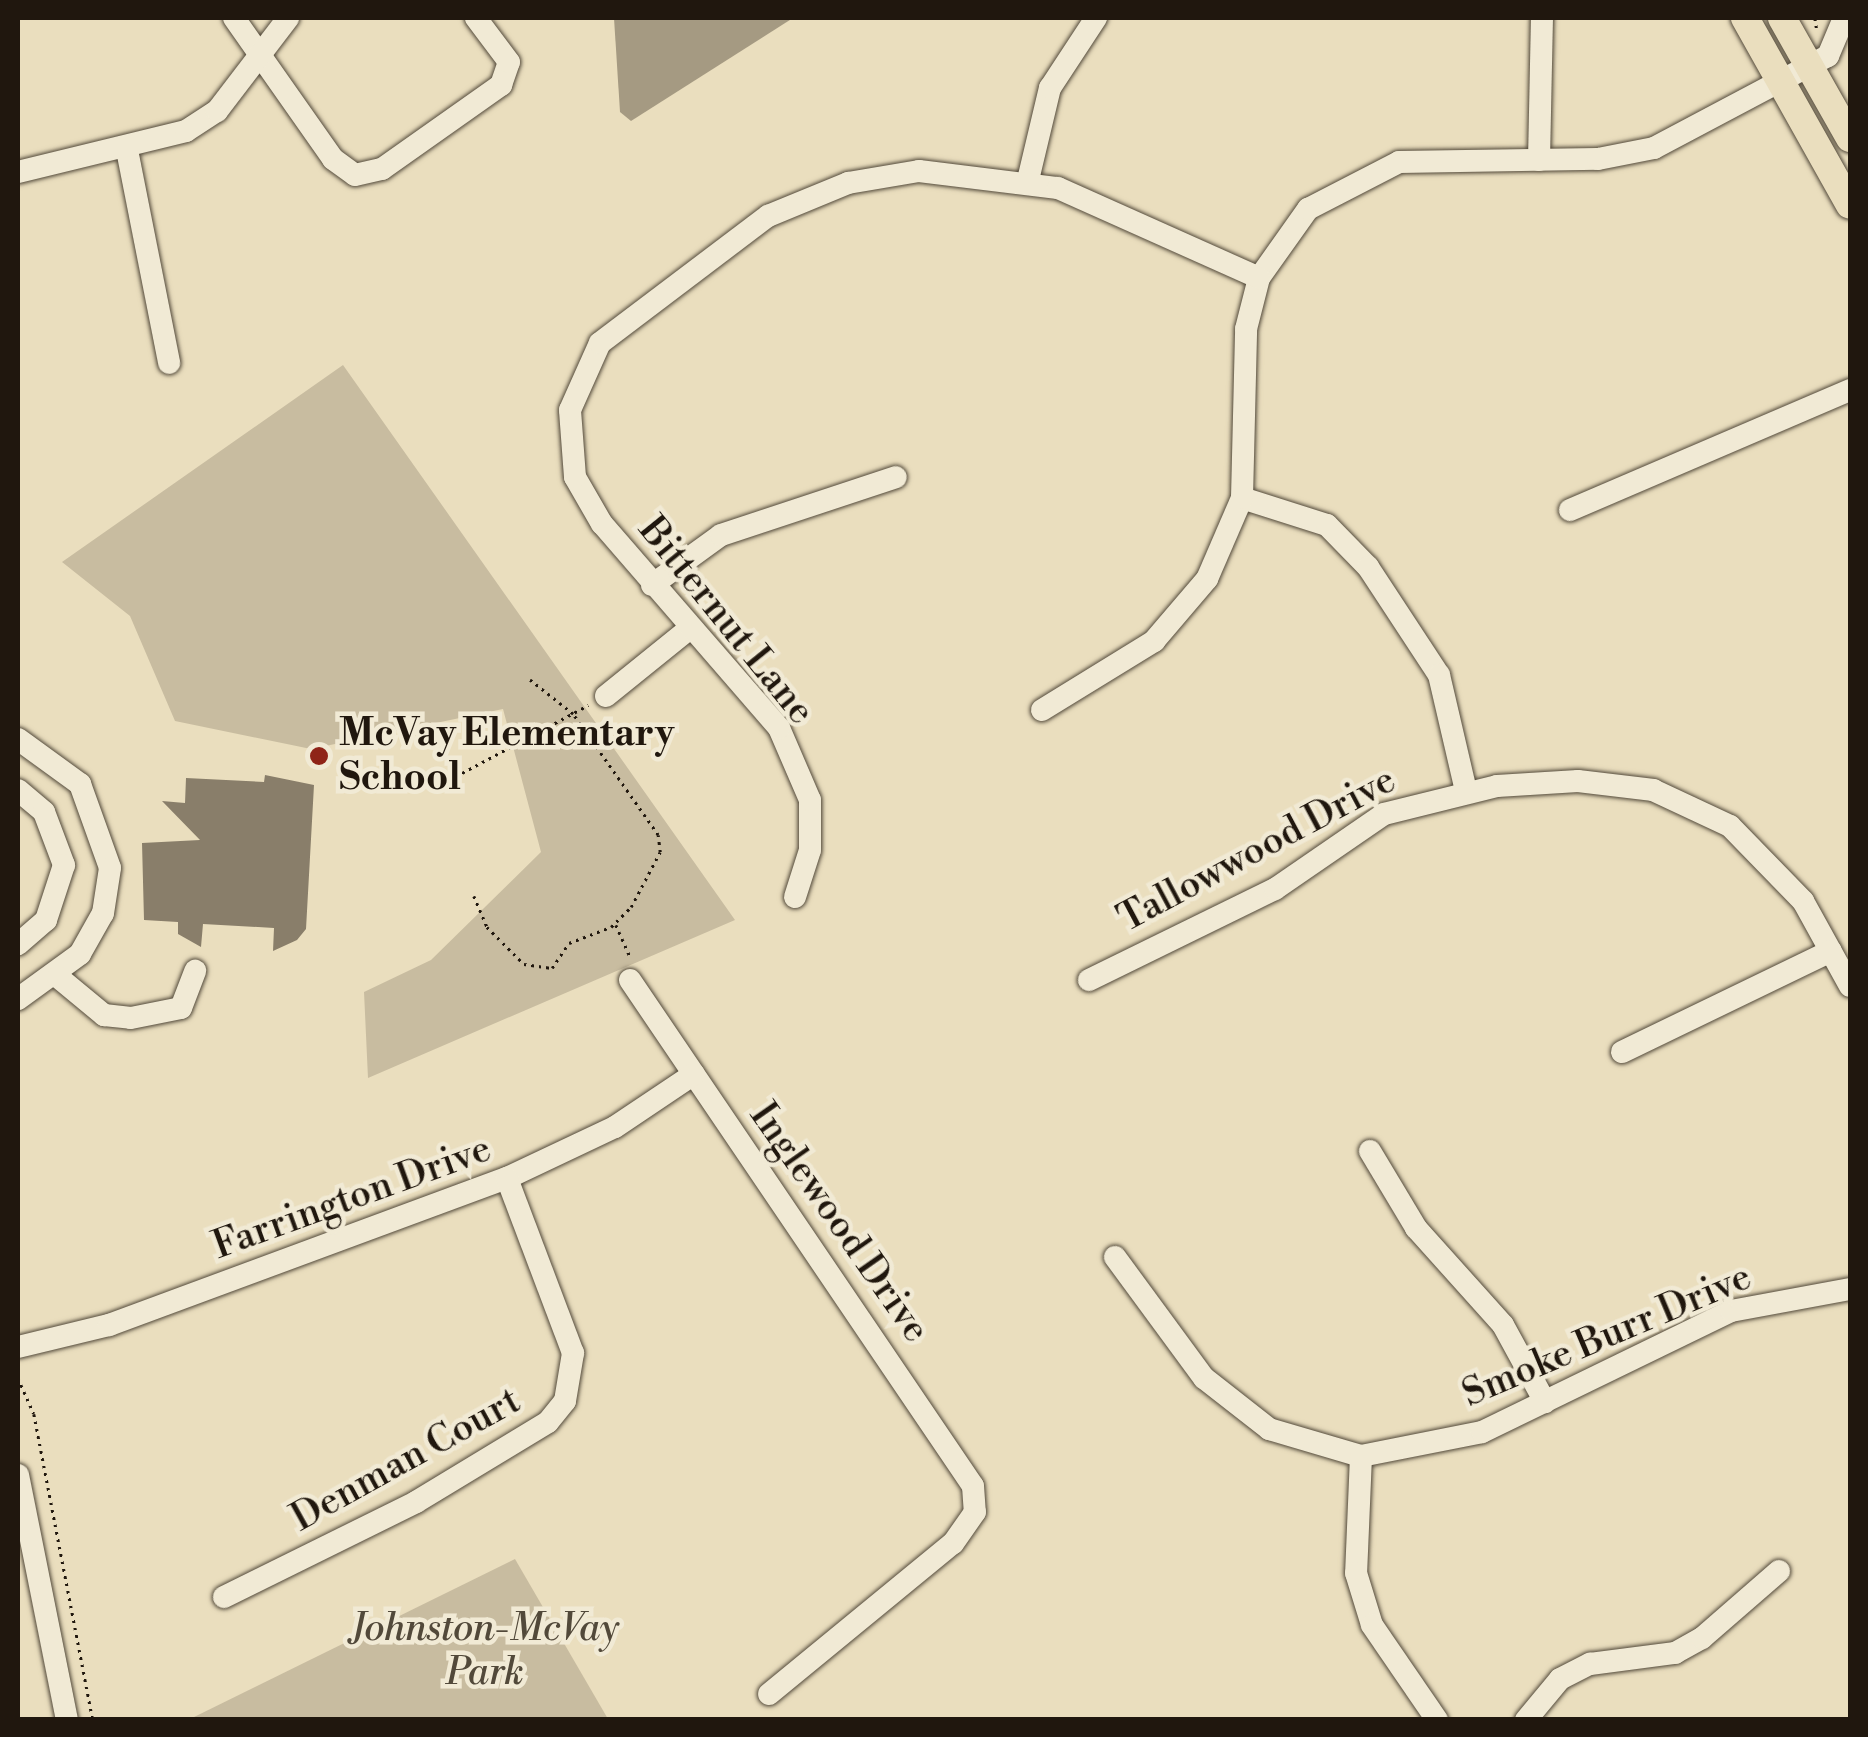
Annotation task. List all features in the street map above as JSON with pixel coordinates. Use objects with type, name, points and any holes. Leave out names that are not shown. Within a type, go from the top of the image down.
[{"type":"main road","points":[[1745,18],[1850,205]]},
{"type":"main road","points":[[1768,18],[1810,66]]},
{"type":"main road","points":[[1782,18],[1850,138]]},
{"type":"main road","points":[[1783,82],[1804,97],[1850,173]]},
{"type":"street","points":[[234,18],[342,170],[370,175],[501,85],[509,62],[476,18]]},
{"type":"street","points":[[18,172],[127,150],[217,110],[262,57],[288,18]]},
{"type":"street","points":[[1028,180],[1050,88],[1096,18]]},
{"type":"street","points":[[1539,160],[1542,18]]},
{"type":"street","points":[[1042,710],[1113,672],[1189,604],[1242,498],[1246,329],[1259,278],[1308,209],[1368,172],[1434,158],[1539,160],[1654,148],[1810,66],[1840,41],[1844,18]]},
{"type":"street","points":[[127,150],[169,363]]},
{"type":"street","points":[[552,385],[574,392],[614,328],[794,203],[918,171],[1028,180],[1259,278]]},
{"type":"street","points":[[1570,510],[1850,390]]},
{"type":"street","name":"Bitternut Lane","points":[[574,392],[575,477],[652,585],[779,728],[810,800],[810,850],[795,897]]},
{"type":"street","points":[[652,585],[721,535],[896,478]]},
{"type":"street","points":[[1242,498],[1326,525],[1368,566],[1439,675],[1466,792]]},
{"type":"street","points":[[606,696],[689,629]]},
{"type":"street","points":[[18,739],[64,766],[103,832],[103,913],[58,977],[18,1000]]},
{"type":"street","name":"Tallowwood Drive","points":[[1089,980],[1275,889],[1384,814],[1466,792],[1615,782],[1686,804],[1768,860],[1831,951],[1850,986]]},
{"type":"street","points":[[18,790],[44,812],[60,844],[60,894],[18,944]]},
{"type":"street","points":[[60,844],[103,832]]},
{"type":"street","points":[[1622,1052],[1831,951]]},
{"type":"street","points":[[58,977],[104,1015],[131,1018],[181,1008],[195,970]]},
{"type":"street","name":"Inglewood Drive","points":[[630,980],[961,1462],[975,1512],[947,1548],[769,1694]]},
{"type":"street","name":"Farrington Drive","points":[[18,1347],[109,1324],[507,1178],[615,1126],[694,1074]]},
{"type":"street","points":[[1370,1151],[1416,1228],[1504,1325],[1545,1402]]},
{"type":"street","name":"Denman Court","points":[[224,1597],[449,1483],[548,1422],[565,1401],[574,1353],[507,1178]]},
{"type":"street","name":"Smoke Burr Drive","points":[[1115,1257],[1204,1378],[1269,1429],[1361,1456],[1482,1432],[1731,1311],[1850,1289]]},
{"type":"street","points":[[1361,1456],[1356,1573],[1372,1626],[1437,1720]]},
{"type":"street","points":[[18,1475],[68,1720]]},
{"type":"street","points":[[1526,1720],[1560,1679],[1590,1664],[1675,1653],[1702,1638],[1779,1571]]},
{"type":"path","points":[[474,896],[487,926],[524,964],[552,968],[570,943],[615,923],[652,878],[658,835],[574,714],[530,680]]},
{"type":"path","points":[[449,780],[606,696]]},
{"type":"path","points":[[615,923],[633,965],[630,980]]},
{"type":"path","points":[[18,1378],[34,1414],[94,1720]]},
{"type":"path","points":[[526,1720],[546,1720]]},
{"type":"green space","points":[[343,365],[735,920],[368,1078],[364,992],[431,960],[541,852],[503,709],[311,749],[175,721],[130,616],[62,562]]},
{"type":"green space","name":"Johnston-McVay Park","points":[[515,1559],[608,1719],[190,1719]]},
{"type":"shaded area","points":[[614,18],[793,18],[631,121],[620,112]]},
{"type":"building","points":[[265,775],[314,785],[306,929],[297,940],[273,951],[274,928],[203,924],[201,947],[178,934],[178,922],[144,920],[142,843],[200,840],[162,801],[185,803],[186,778],[264,782]]},
{"type":"place","name":"McVay Elementary School","points":[[319,756]]}]
